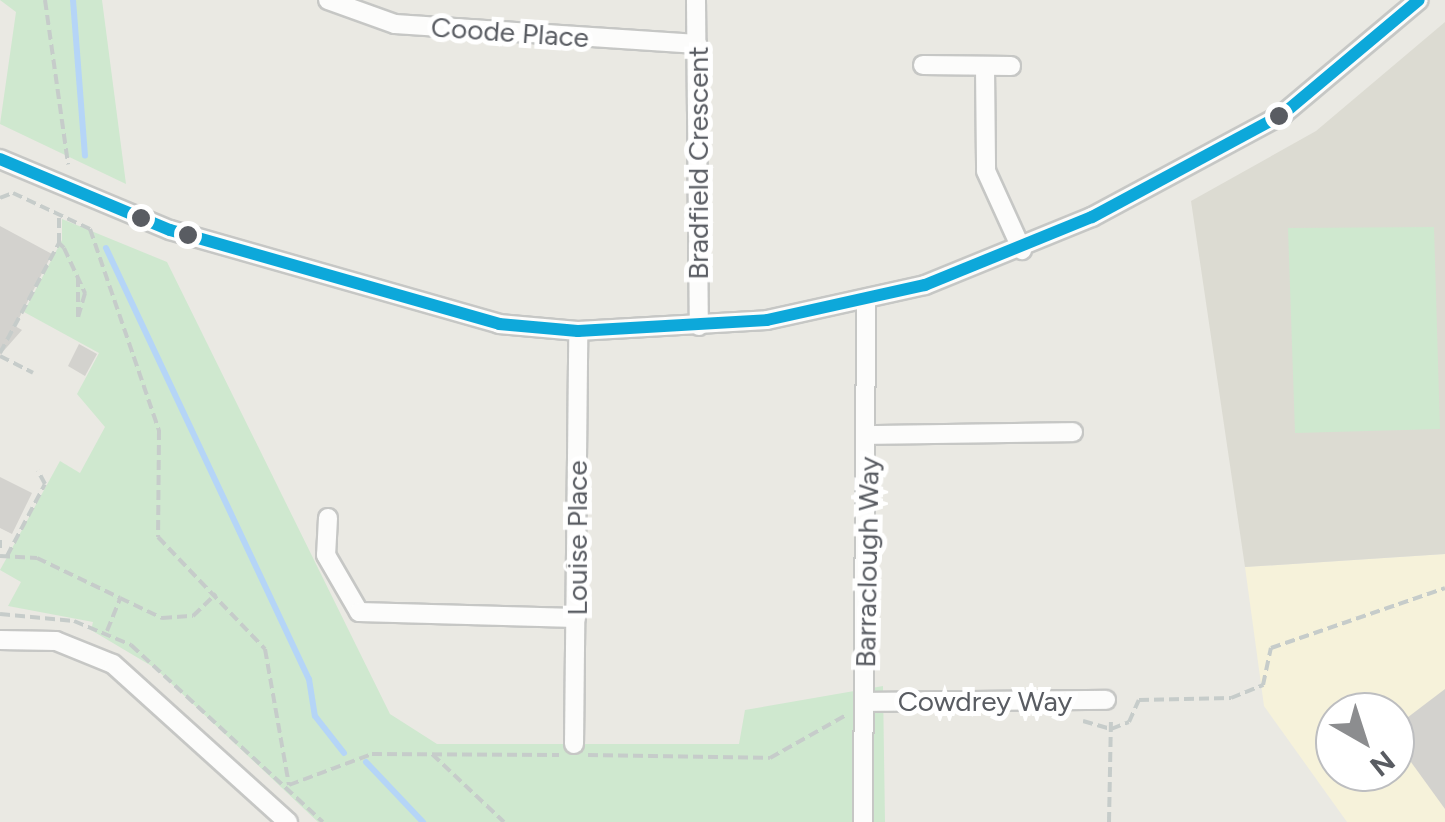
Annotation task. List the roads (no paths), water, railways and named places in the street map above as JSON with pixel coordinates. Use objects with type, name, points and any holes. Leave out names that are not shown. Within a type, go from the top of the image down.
[{"type":"street","name":"Coode Place","points":[[328,0],[395,24],[697,44]]},
{"type":"street","name":"Bradfield Crescent","points":[[696,0],[699,326]]},
{"type":"street","points":[[0,159],[170,230],[446,312],[578,331],[699,326],[866,301],[1022,250],[1238,142],[1413,2]]},
{"type":"street","points":[[923,64],[1011,66]]},
{"type":"street","points":[[986,68],[986,171],[1022,250]]},
{"type":"street","name":"Barraclough Way","points":[[863,822],[869,435],[866,301]]},
{"type":"street","name":"Louise Place","points":[[574,744],[578,331]]},
{"type":"street","points":[[869,435],[1073,432]]},
{"type":"street","points":[[328,518],[326,554],[359,612],[576,618]]},
{"type":"street","points":[[0,640],[56,642],[113,664],[279,819]]},
{"type":"street","name":"Cowdrey Way","points":[[865,702],[1106,700]]},
{"type":"waterway","points":[[73,0],[85,156]]},
{"type":"waterway","points":[[106,248],[309,679],[315,716],[344,753]]},
{"type":"waterway","points":[[366,762],[423,822]]}]
